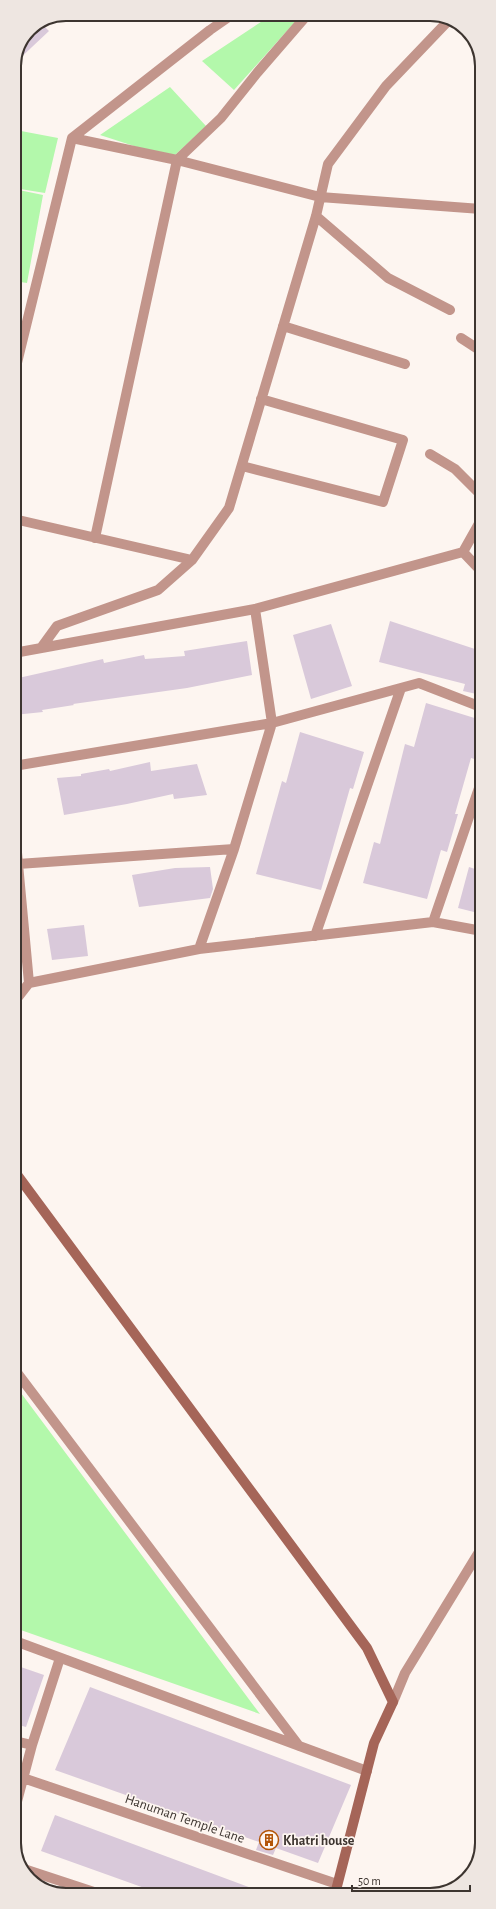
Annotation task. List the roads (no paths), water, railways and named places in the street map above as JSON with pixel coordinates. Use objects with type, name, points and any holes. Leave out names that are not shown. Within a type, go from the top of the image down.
[{"type":"street","points":[[21,346],[72,138],[223,21]]},
{"type":"street","points":[[95,538],[176,160],[221,118],[302,21]]},
{"type":"street","points":[[42,648],[57,626],[158,590],[192,560],[229,508],[316,216],[328,164],[386,86],[445,24]]},
{"type":"street","points":[[72,138],[176,160],[320,197],[475,209]]},
{"type":"street","points":[[316,216],[388,278],[450,310]]},
{"type":"street","points":[[283,326],[405,364]]},
{"type":"street","points":[[461,338],[475,347]]},
{"type":"street","points":[[242,466],[383,502],[403,440],[261,399]]},
{"type":"street","points":[[430,454],[455,469],[475,489]]},
{"type":"street","points":[[21,521],[192,560]]},
{"type":"street","points":[[21,652],[255,609],[463,552],[475,531]]},
{"type":"street","points":[[463,552],[475,564]]},
{"type":"street","points":[[199,949],[234,849],[272,723],[255,609]]},
{"type":"street","points":[[21,765],[272,723],[419,683],[475,705]]},
{"type":"street","points":[[315,936],[401,688]]},
{"type":"street","points":[[434,922],[475,800]]},
{"type":"street","points":[[21,864],[234,849]]},
{"type":"street","points":[[21,896],[29,983]]},
{"type":"street","points":[[21,993],[29,983],[199,949],[434,922],[475,930]]},
{"type":"street","points":[[21,1180],[367,1648],[393,1702]]},
{"type":"street","points":[[21,1378],[299,1746]]},
{"type":"street","points":[[336,1888],[374,1743],[405,1673],[475,1559]]},
{"type":"street","points":[[21,1643],[367,1771]]},
{"type":"street","points":[[21,1786],[32,1745],[60,1658]]},
{"type":"street","points":[[21,1742],[32,1745]]},
{"type":"street","name":"Hanuman Temple Lane","points":[[23,1778],[333,1888]]},
{"type":"street","points":[[31,1871],[82,1888]]},
{"type":"place","name":"Khatri house","points":[[269,1840]]}]
